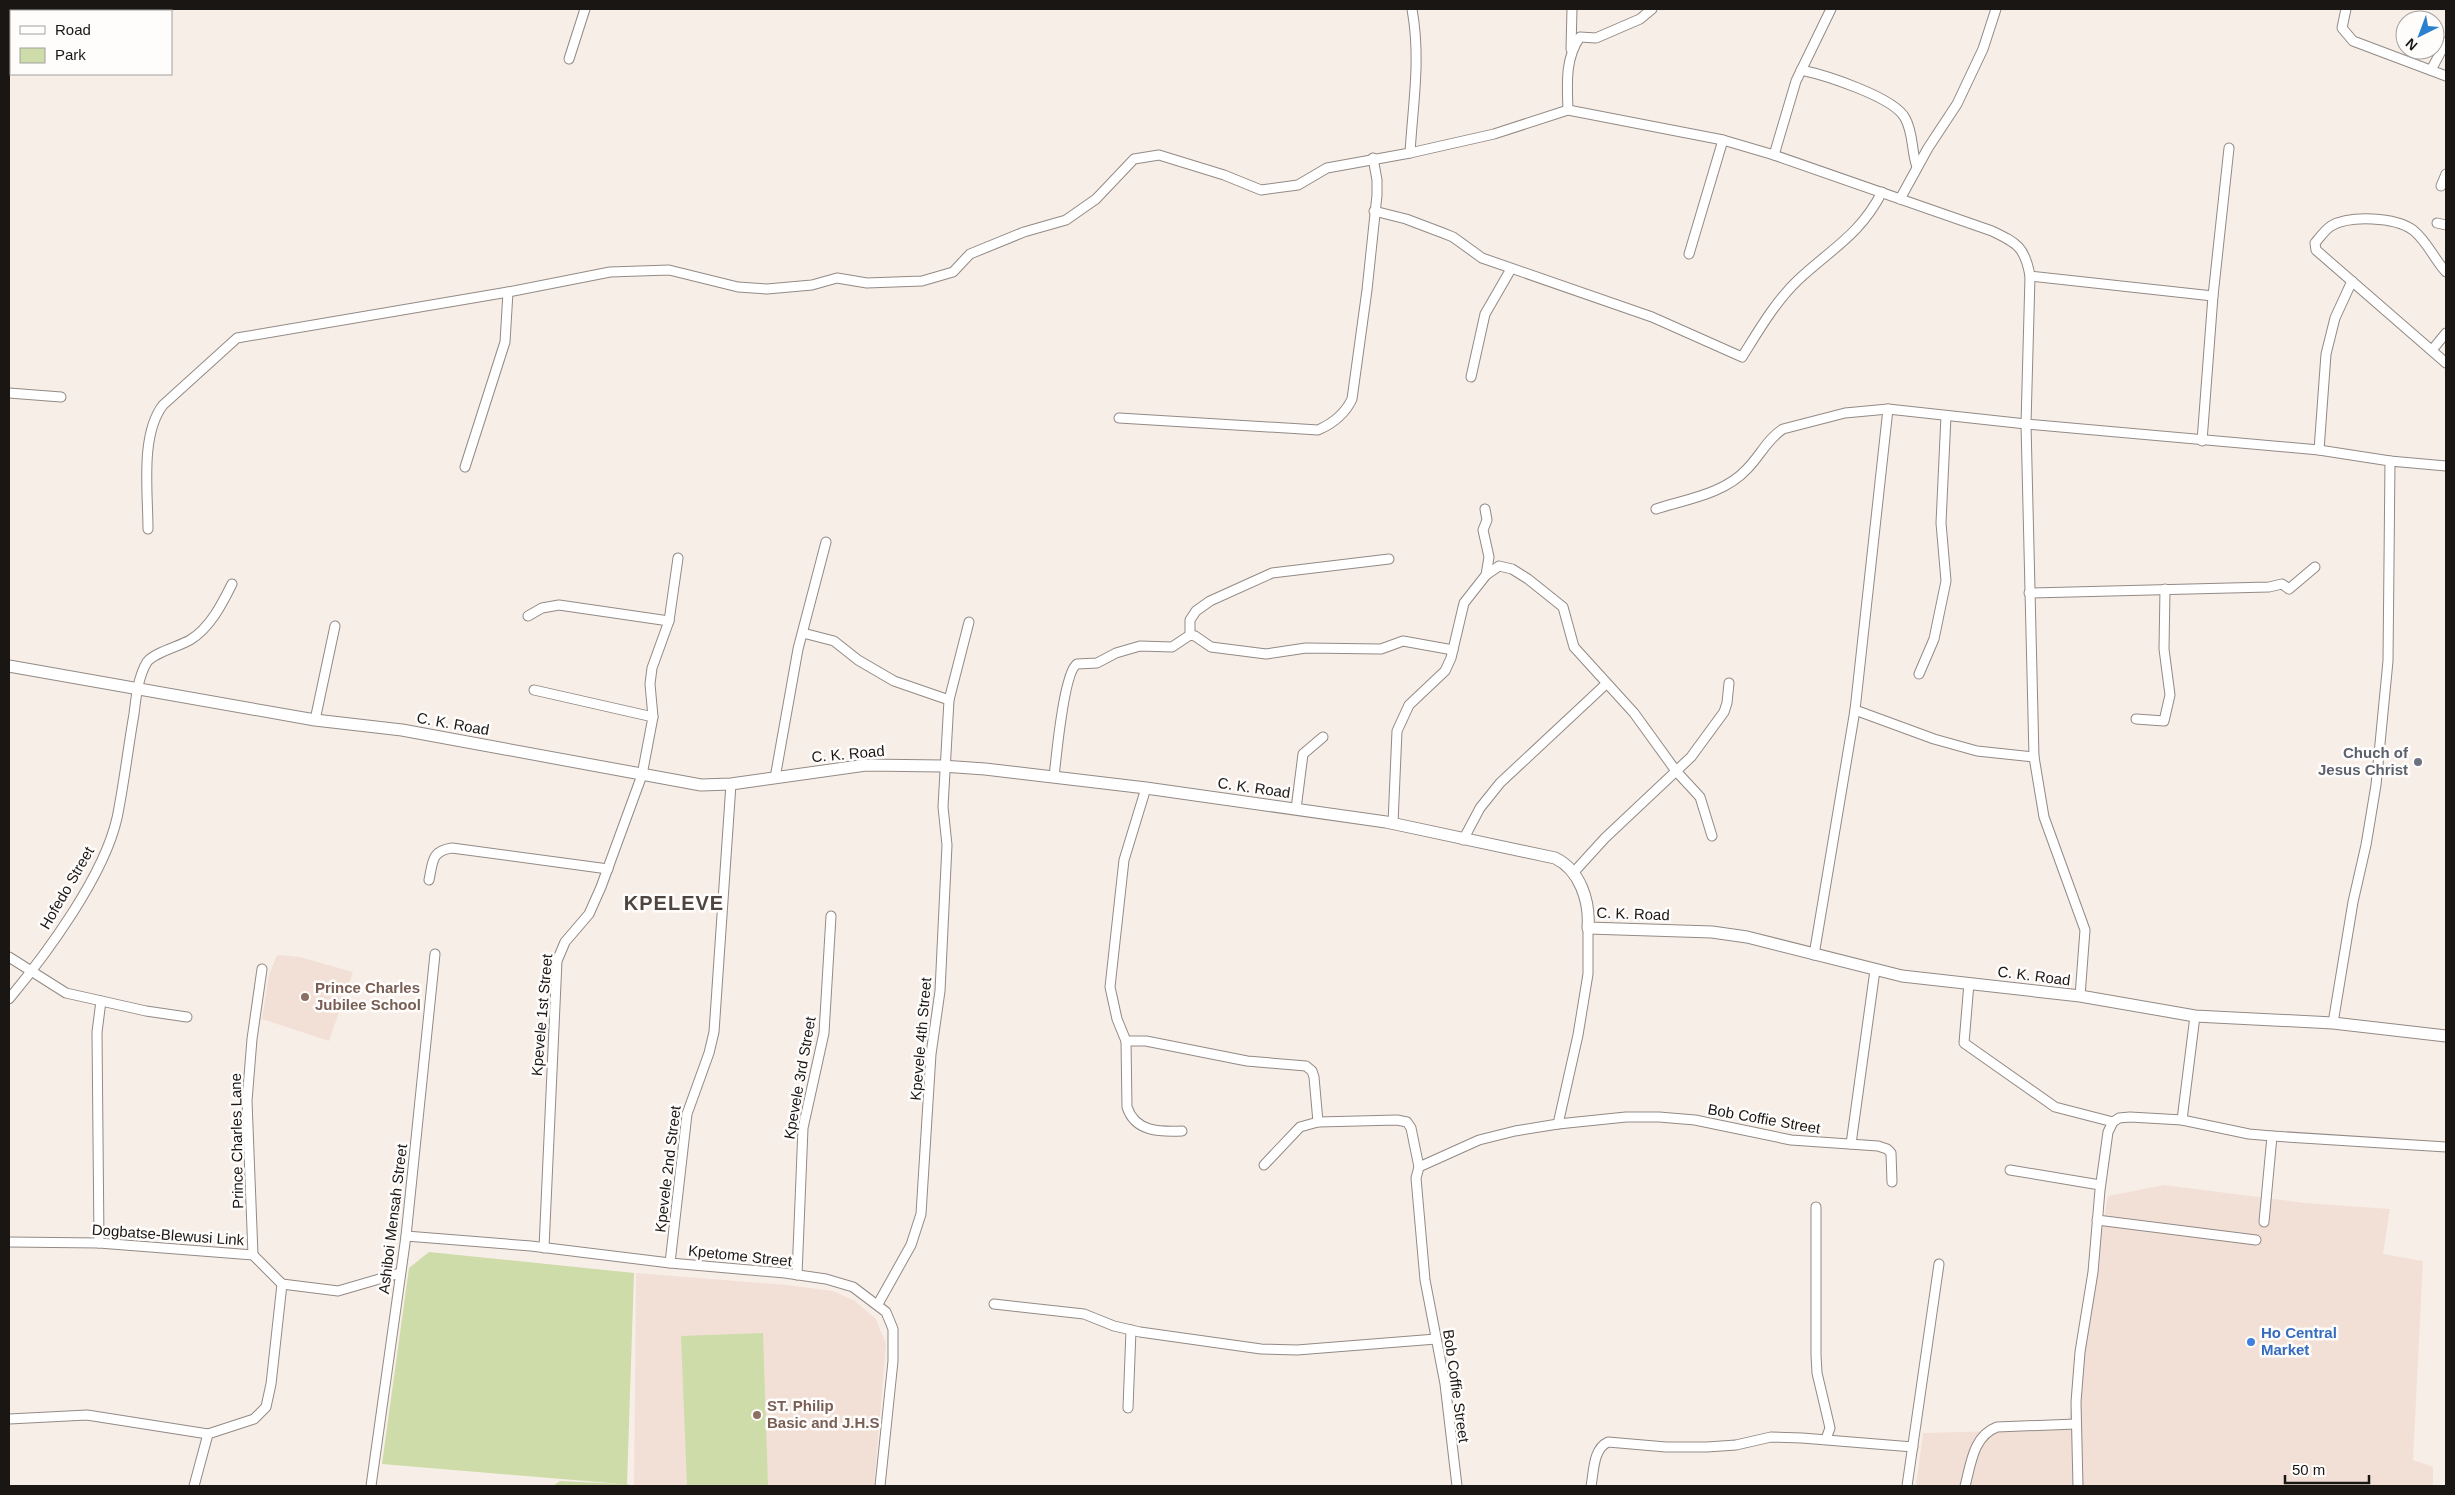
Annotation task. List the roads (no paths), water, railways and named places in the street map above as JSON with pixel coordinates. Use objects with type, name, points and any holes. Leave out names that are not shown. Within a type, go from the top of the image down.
[{"type":"street","points":[[569,60],[586,9]]},
{"type":"street","points":[[1410,153],[1418,69],[1416,32],[1412,9]]},
{"type":"street","points":[[1568,110],[1567,80],[1572,49],[1572,9]]},
{"type":"street","points":[[1572,49],[1580,37],[1596,38],[1640,18],[1652,9]]},
{"type":"street","points":[[1774,155],[1796,81],[1831,9]]},
{"type":"street","points":[[1900,199],[1917,167],[1964,90],[1983,49],[1996,9]]},
{"type":"street","points":[[2346,9],[2342,28],[2350,38],[2446,76]]},
{"type":"street","points":[[2431,70],[2446,42]]},
{"type":"street","points":[[1801,70],[1826,75],[1888,101],[1898,108],[1910,128],[1917,167]]},
{"type":"street","points":[[148,529],[149,436],[155,415],[163,405],[237,338],[508,292],[610,272],[669,270],[738,287],[767,289],[812,285],[837,278],[867,283],[922,281],[953,272],[970,254],[1024,232],[1066,220],[1096,199],[1134,159],[1159,155],[1224,175],[1261,190],[1298,185],[1327,168],[1373,158],[1410,153],[1494,134],[1568,110],[1723,140],[1774,155],[1882,192],[2008,238],[2016,244],[2027,258],[2030,276],[2026,424],[2034,757],[2044,817],[2086,930],[2080,996]]},
{"type":"street","points":[[1689,254],[1723,140]]},
{"type":"street","points":[[2202,441],[2213,296],[2230,148]]},
{"type":"street","points":[[1118,418],[1318,430],[1332,424],[1344,413],[1352,399],[1367,290],[1378,180],[1373,158]]},
{"type":"street","points":[[2441,186],[2446,174]]},
{"type":"street","points":[[1374,211],[1406,219],[1453,237],[1482,258],[1652,317],[1742,357],[1776,304],[1798,280],[1860,228],[1872,212],[1882,192]]},
{"type":"street","points":[[2446,272],[2430,248],[2412,229],[2392,221],[2368,219],[2341,222],[2330,227],[2315,243],[2316,250],[2446,362]]},
{"type":"street","points":[[1471,377],[1485,314],[1511,269]]},
{"type":"street","points":[[2030,276],[2213,296]]},
{"type":"street","points":[[2319,450],[2326,354],[2335,318],[2352,280]]},
{"type":"street","points":[[465,467],[505,342],[508,292]]},
{"type":"street","points":[[2432,350],[2446,333]]},
{"type":"street","points":[[9,393],[61,397]]},
{"type":"street","points":[[1814,955],[1855,710],[1888,409]]},
{"type":"street","points":[[1656,509],[1723,488],[1747,470],[1776,433],[1783,429],[1845,412],[1888,409],[2202,441],[2319,450],[2390,461],[2446,466]]},
{"type":"street","points":[[1918,674],[1934,639],[1946,581],[1942,523],[1946,416]]},
{"type":"street","points":[[2333,1023],[2353,902],[2368,836],[2376,785],[2386,690],[2390,461]]},
{"type":"street","points":[[1485,509],[1487,520],[1483,530],[1489,557],[1486,575]]},
{"type":"street","points":[[775,778],[802,633],[826,542]]},
{"type":"street","name":"Kpevele 1st Street","points":[[544,1248],[557,961],[565,942],[589,914],[608,869],[642,775],[654,707],[650,684],[652,668],[669,621],[678,558]]},
{"type":"street","points":[[1190,635],[1190,620],[1202,606],[1239,586],[1272,574],[1389,559]]},
{"type":"street","points":[[1393,823],[1397,730],[1410,705],[1445,670],[1453,650],[1464,603],[1486,575],[1499,566],[1512,569],[1551,596],[1562,607],[1574,647],[1634,713],[1676,771],[1703,802],[1712,836]]},
{"type":"street","points":[[2029,593],[2268,588],[2282,584],[2289,589],[2315,567]]},
{"type":"street","name":"Hofedo Street","points":[[9,999],[32,972],[69,917],[102,859],[116,820],[138,689],[147,662],[170,647],[187,642],[199,633],[224,601],[232,584]]},
{"type":"street","points":[[2136,719],[2164,721],[2170,695],[2164,649],[2165,589]]},
{"type":"street","points":[[528,616],[542,608],[559,605],[669,621]]},
{"type":"street","name":"Kpevele 4th Street","points":[[878,1304],[911,1245],[921,1214],[931,1054],[940,991],[947,845],[943,807],[947,766],[947,718],[949,700],[969,622]]},
{"type":"street","points":[[315,720],[335,626]]},
{"type":"street","points":[[802,633],[834,642],[858,660],[894,681],[949,700]]},
{"type":"street","points":[[1054,777],[1063,705],[1074,665],[1097,663],[1116,653],[1140,646],[1172,647],[1190,635],[1195,636],[1211,647],[1266,654],[1306,648],[1381,649],[1403,641],[1453,650]]},
{"type":"street","name":"C. K. Road","points":[[9,666],[315,720],[402,730],[701,785],[731,784],[866,765],[947,766],[1146,788],[1393,823],[1463,840],[1554,858],[1567,865],[1574,872],[1586,898],[1588,928],[1712,932],[1747,937],[1875,970],[1926,980],[2080,996],[2195,1016],[2333,1023],[2446,1036]]},
{"type":"street","points":[[1574,872],[1605,838],[1691,757],[1724,712],[1729,682]]},
{"type":"street","points":[[1463,840],[1480,808],[1500,783],[1606,684]]},
{"type":"street","points":[[534,690],[653,717]]},
{"type":"street","points":[[1855,710],[1934,739],[1976,751],[2034,757]]},
{"type":"street","points":[[1296,809],[1303,754],[1323,737]]},
{"type":"street","name":"Kpevele 2nd Street","points":[[670,1263],[687,1114],[709,1053],[714,1032],[731,784]]},
{"type":"street","points":[[1146,788],[1124,860],[1110,987],[1126,1041],[1127,1107],[1130,1115],[1142,1126],[1154,1131],[1182,1130]]},
{"type":"street","points":[[429,880],[434,858],[440,850],[452,848],[608,869]]},
{"type":"street","name":"Kpevele 3rd Street","points":[[797,1275],[803,1128],[824,1034],[831,916]]},
{"type":"street","points":[[1558,1124],[1578,1035],[1588,974],[1588,928]]},
{"type":"street","name":"Ashiboi Mensah Street","points":[[371,1486],[406,1236],[435,954]]},
{"type":"street","points":[[9,957],[66,993],[146,1011],[187,1017]]},
{"type":"street","name":"Prince Charles Lane","points":[[253,1254],[247,1101],[262,969]]},
{"type":"street","points":[[1851,1144],[1875,970]]},
{"type":"street","points":[[1969,983],[1964,1043],[2055,1107],[2113,1122]]},
{"type":"street","points":[[99,1243],[97,1032],[101,1001]]},
{"type":"street","points":[[2182,1120],[2195,1016]]},
{"type":"street","points":[[1126,1041],[1146,1041],[1247,1061],[1306,1066],[1312,1071],[1314,1077],[1318,1122]]},
{"type":"street","points":[[2078,1486],[2076,1424],[2080,1352],[2093,1272],[2100,1185],[2108,1132],[2113,1122],[2119,1118],[2130,1116],[2182,1120],[2249,1134],[2446,1147]]},
{"type":"street","name":"Bob Coffie Street","points":[[1457,1486],[1445,1384],[1424,1271],[1416,1178],[1419,1167],[1479,1140],[1515,1130],[1558,1124],[1659,1117],[1695,1120],[1791,1140],[1869,1144],[1887,1149],[1892,1158],[1892,1182]]},
{"type":"street","points":[[1264,1165],[1276,1155],[1296,1130],[1318,1122],[1404,1121],[1411,1128],[1419,1167]]},
{"type":"street","points":[[2264,1222],[2272,1136]]},
{"type":"street","points":[[2010,1170],[2100,1185]]},
{"type":"street","points":[[1816,1207],[1816,1355],[1817,1373],[1830,1428],[1826,1438]]},
{"type":"street","points":[[2097,1220],[2256,1240]]},
{"type":"street","name":"Kpetome Street","points":[[406,1236],[544,1248],[670,1263],[797,1275],[826,1279],[853,1287],[878,1304],[890,1319],[894,1341],[880,1486]]},
{"type":"street","name":"Dogbatse-Blewusi Link","points":[[9,1242],[99,1243],[253,1254],[282,1284]]},
{"type":"street","points":[[1907,1486],[1939,1264]]},
{"type":"street","points":[[9,1419],[87,1415],[208,1434],[254,1419],[266,1407],[271,1384],[282,1284],[338,1291],[400,1272]]},
{"type":"street","points":[[994,1304],[1084,1314],[1100,1322],[1131,1330],[1261,1349],[1297,1350],[1436,1339]]},
{"type":"street","points":[[1128,1408],[1131,1330]]},
{"type":"street","points":[[1965,1486],[1977,1444],[1988,1430],[1997,1427],[2076,1424]]},
{"type":"street","points":[[194,1486],[208,1434]]},
{"type":"street","points":[[1591,1486],[1596,1456],[1600,1448],[1608,1442],[1666,1447],[1707,1447],[1736,1445],[1771,1437],[1826,1438],[1839,1442],[1913,1447]]},
{"type":"place","name":"Chuch of Jesus Christ","points":[[2418,762]]},
{"type":"place","name":"Prince Charles Jubilee School","points":[[305,997]]},
{"type":"place","name":"Ho Central Market","points":[[2251,1342]]},
{"type":"place","name":"ST. Philip Basic and J.H.S","points":[[757,1415]]},
{"type":"district","name":"KPELEVE","points":[[674,903]]}]
